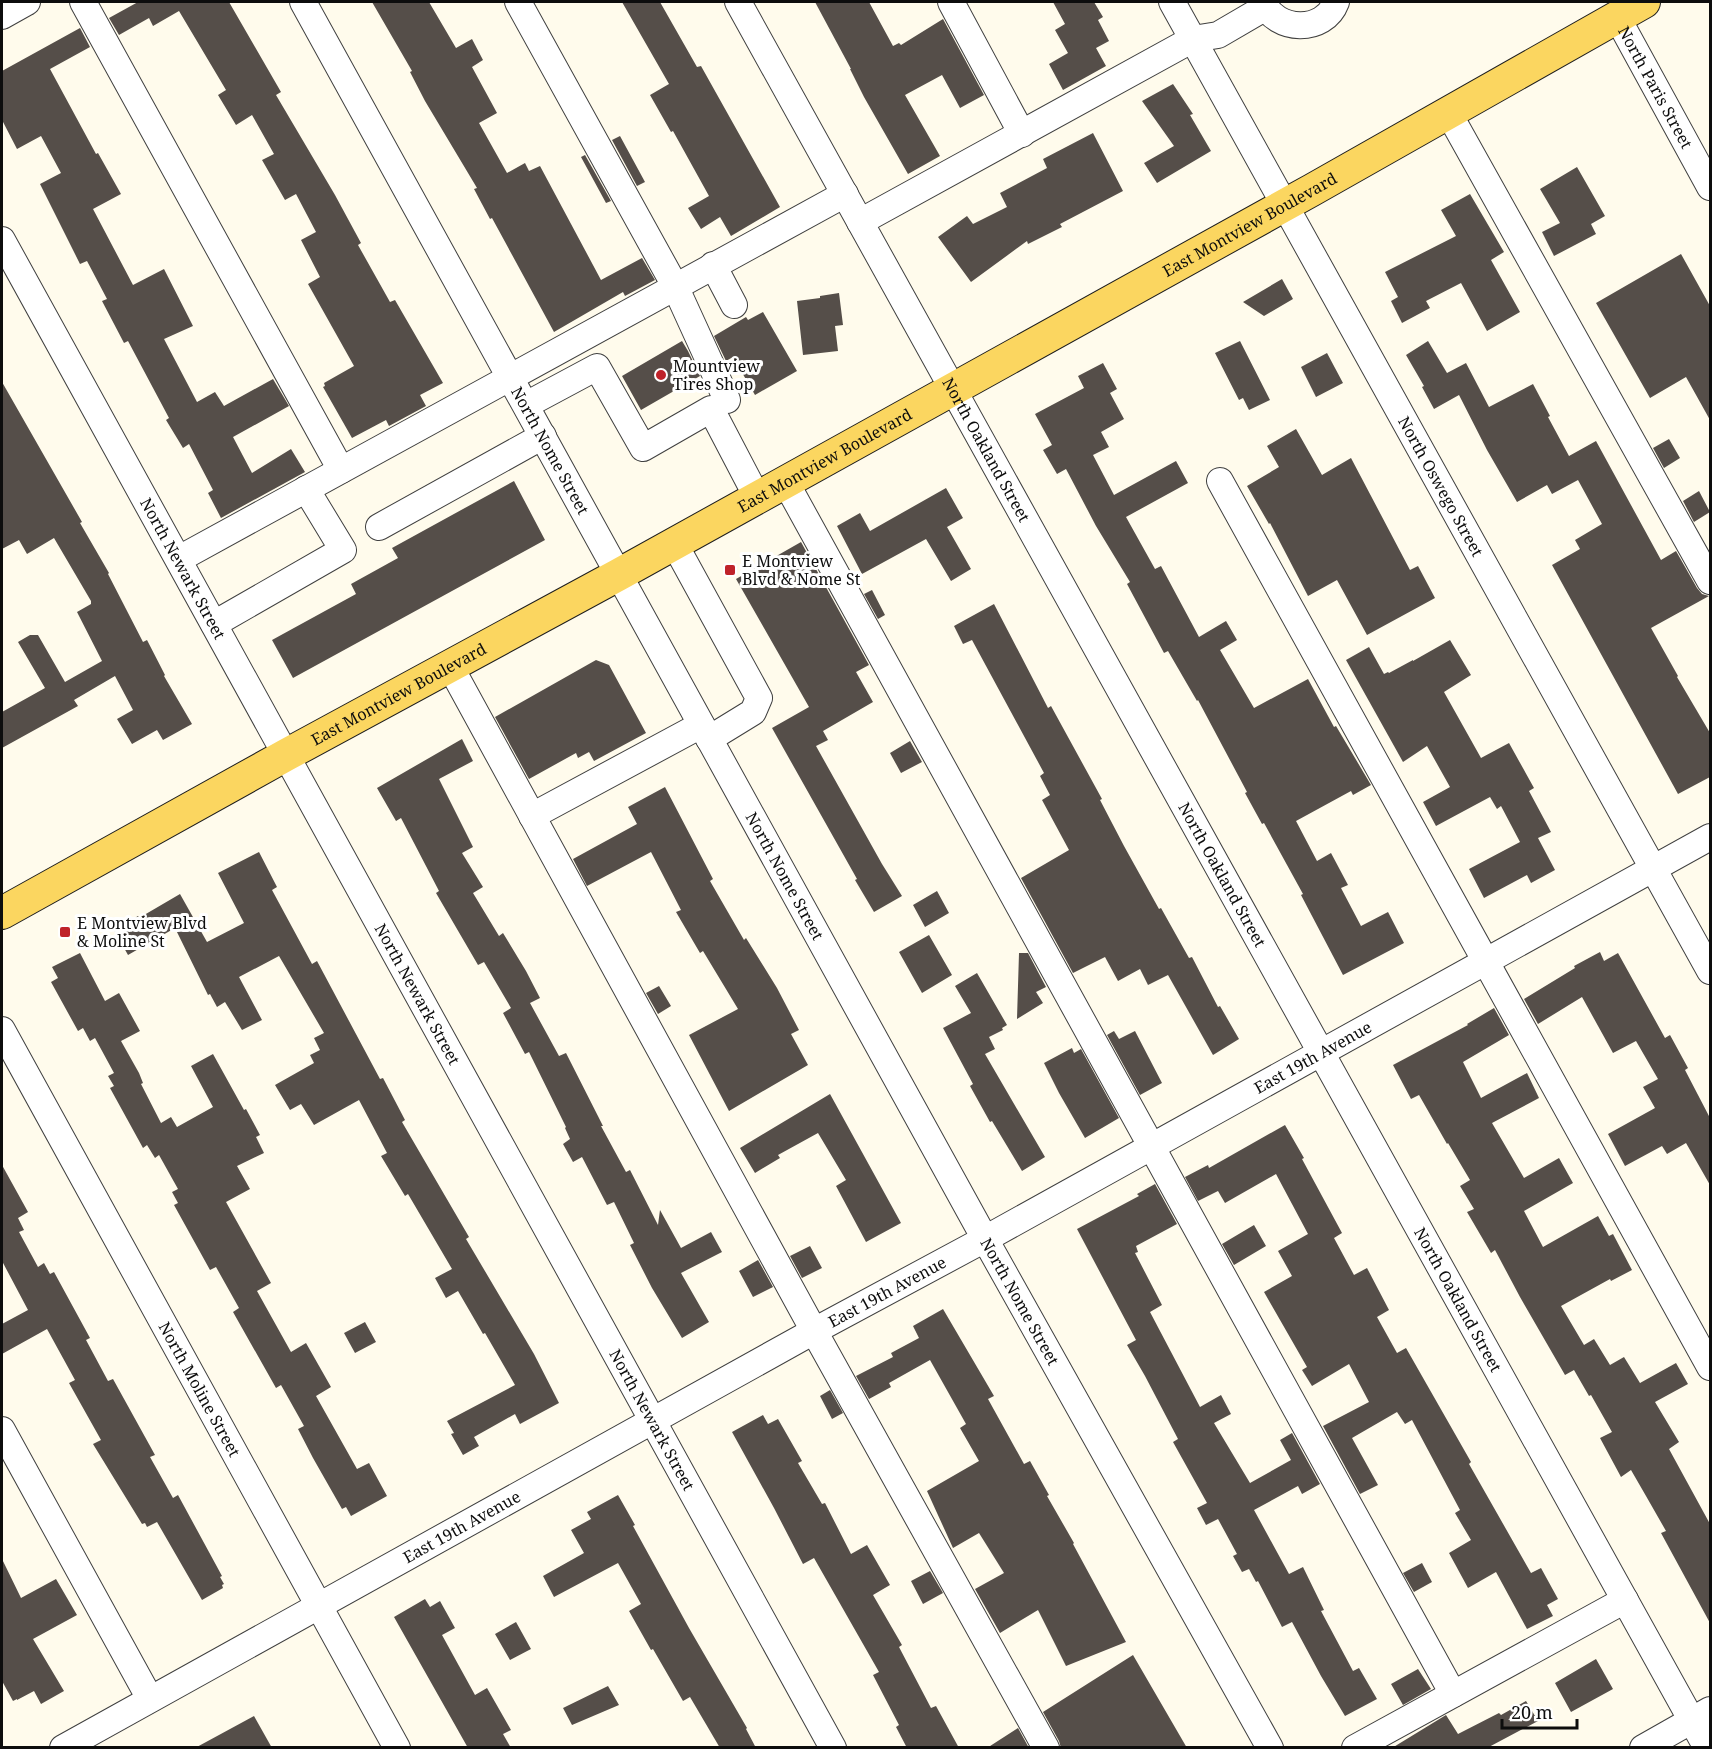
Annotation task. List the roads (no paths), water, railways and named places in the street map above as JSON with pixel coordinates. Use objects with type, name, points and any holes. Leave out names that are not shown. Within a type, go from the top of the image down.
[{"type":"main road","name":"East Montview Boulevard","points":[[2,913],[1286,204],[1644,2]]},
{"type":"street","points":[[2,16],[27,2]]},
{"type":"street","points":[[84,2],[341,470]]},
{"type":"street","name":"North Nome Street","points":[[303,2],[984,1239],[1270,1748]]},
{"type":"street","points":[[519,2],[675,286],[728,400]]},
{"type":"street","name":"North Oakland Street","points":[[738,2],[1625,1600],[1701,1715],[1707,1748]]},
{"type":"street","points":[[951,2],[1022,134]]},
{"type":"street","name":"North Oswego Street","points":[[1172,2],[1710,970]]},
{"type":"street","points":[[860,222],[1192,39],[1218,35],[1264,4],[1275,18],[1287,24],[1300,26],[1326,17],[1336,2]]},
{"type":"street","name":"North Paris Street","points":[[1617,17],[1710,187]]},
{"type":"street","points":[[1448,112],[1710,581]]},
{"type":"street","points":[[179,559],[845,194]]},
{"type":"street","name":"North Newark Street","points":[[2,240],[833,1748]]},
{"type":"street","points":[[714,265],[734,305]]},
{"type":"street","points":[[526,405],[597,367],[643,448],[711,410],[757,497]]},
{"type":"street","points":[[379,527],[543,436]]},
{"type":"street","points":[[785,481],[1453,1694]]},
{"type":"street","points":[[1220,481],[1710,1366]]},
{"type":"street","points":[[214,624],[343,550],[306,489]]},
{"type":"street","points":[[532,816],[704,732],[753,712],[759,698],[674,543]]},
{"type":"street","points":[[450,666],[814,1331],[1046,1748]]},
{"type":"street","name":"East 19th Avenue","points":[[63,1748],[1710,837]]},
{"type":"street","name":"North Moline Street","points":[[2,1030],[397,1748]]},
{"type":"street","points":[[2,1430],[150,1699]]},
{"type":"street","points":[[1355,1748],[1625,1600]]},
{"type":"street","points":[[1643,1748],[1701,1715]]},
{"type":"place","name":"Mountview Tires Shop","points":[[661,375]]},
{"type":"place","name":"E Montview Blvd & Nome St","points":[[730,570]]},
{"type":"place","name":"E Montview Blvd & Moline St","points":[[65,932]]}]
